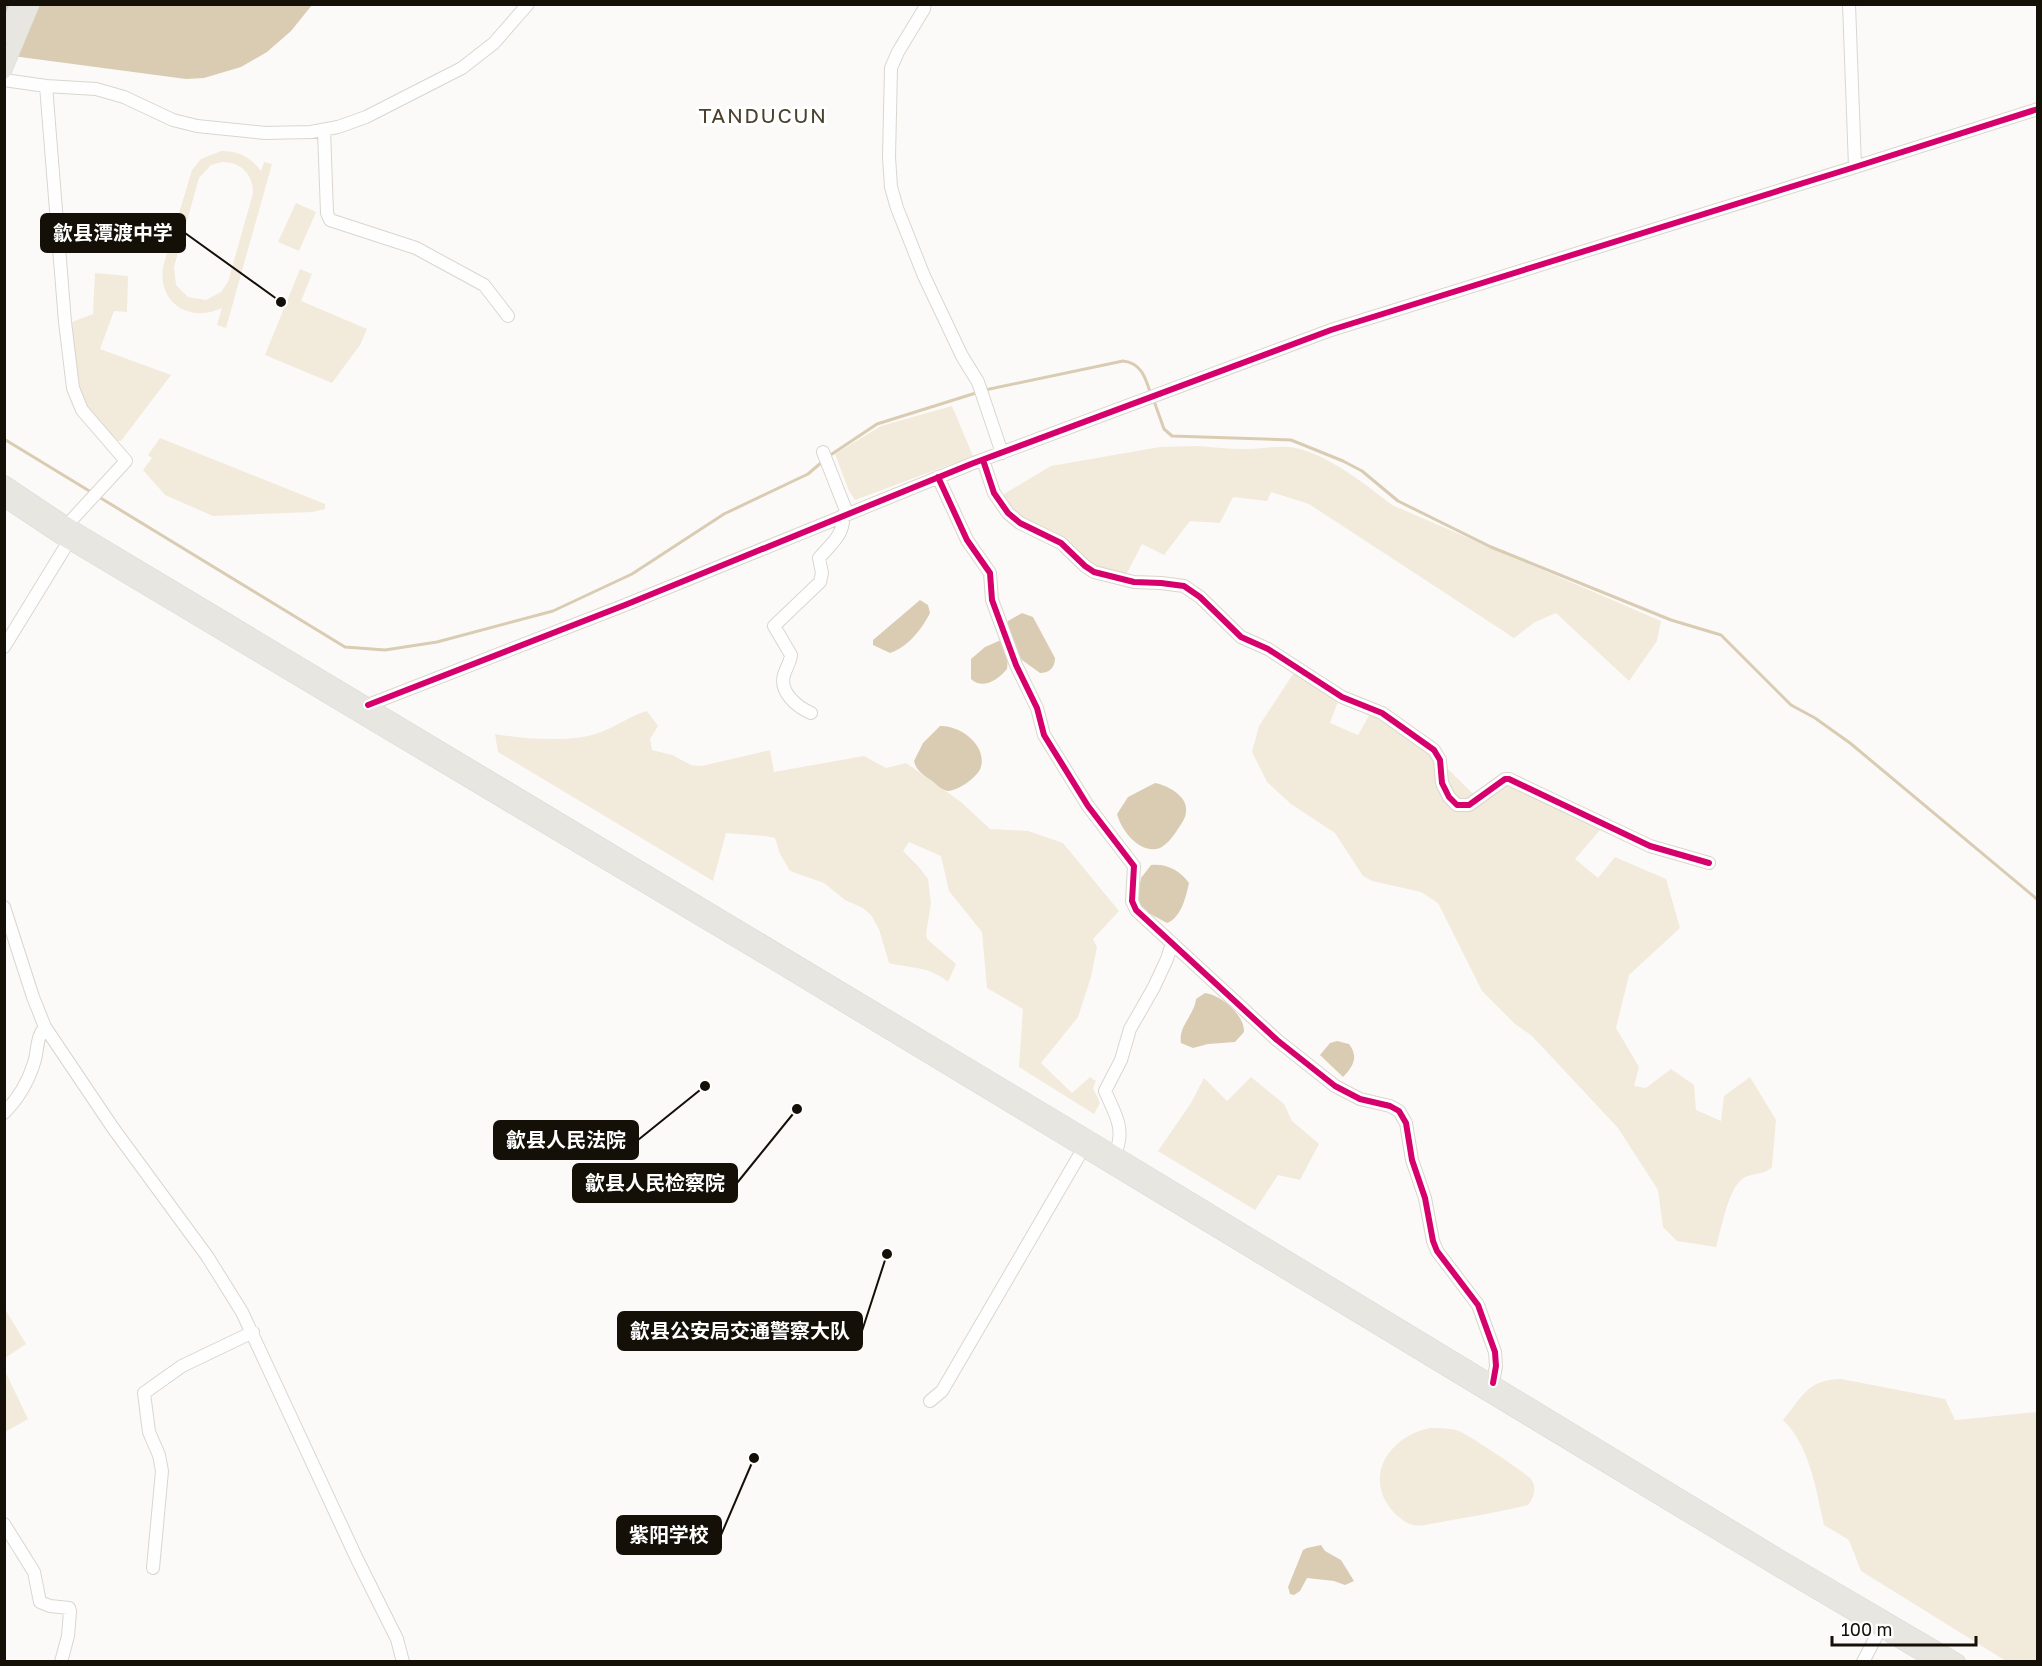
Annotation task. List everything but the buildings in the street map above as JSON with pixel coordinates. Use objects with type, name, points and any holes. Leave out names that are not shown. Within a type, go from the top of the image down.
[{"type":"main road","points":[[4,37],[18,4]]},
{"type":"main road","points":[[4,71],[32,4]]},
{"type":"main road","points":[[4,483],[66,525],[1776,1555],[1958,1662]]},
{"type":"main road","points":[[4,499],[69,542],[1936,1662]]},
{"type":"street","points":[[4,80],[46,86],[96,89],[135,102],[158,114],[197,126],[265,133],[324,130],[366,117],[462,68],[494,43],[528,4]]},
{"type":"street","points":[[924,4],[924,9],[898,52],[891,72],[889,157],[891,187],[924,276],[962,356],[978,382],[1002,453]]},
{"type":"street","points":[[1849,4],[1855,168]]},
{"type":"street","points":[[46,86],[65,322],[73,388],[82,410],[126,461],[66,525]]},
{"type":"street","points":[[368,705],[625,605],[938,477],[1331,330],[1855,168],[2037,109]]},
{"type":"street","points":[[324,130],[327,213],[330,220],[416,248],[484,285],[508,316]]},
{"type":"street","points":[[811,714],[796,704],[785,689],[783,677],[791,655],[774,626],[820,582],[822,573],[819,558],[840,534],[843,527],[845,514],[823,452]]},
{"type":"street","points":[[983,460],[994,493],[1008,513],[1020,523],[1061,543],[1094,572],[1134,582],[1184,586],[1200,597],[1241,637],[1268,649],[1342,697],[1382,713],[1425,743],[1434,750],[1440,760],[1442,783],[1449,797],[1457,805],[1468,805],[1505,779],[1509,779],[1650,846],[1709,863]]},
{"type":"street","points":[[938,477],[967,540],[990,573],[992,600],[1016,665],[1037,708],[1044,735],[1088,806],[1131,860],[1134,872],[1132,901],[1136,910],[1277,1040],[1335,1086],[1360,1100],[1390,1106],[1399,1111],[1406,1123],[1412,1160],[1425,1198],[1434,1245],[1475,1299],[1494,1346],[1496,1366],[1493,1383]]},
{"type":"street","points":[[4,647],[69,542]]},
{"type":"street","points":[[4,907],[45,1027],[113,1128],[213,1265],[253,1332],[357,1559],[397,1639],[403,1662]]},
{"type":"street","points":[[1115,1155],[1121,1130],[1105,1090],[1121,1060],[1130,1029],[1154,987],[1172,943]]},
{"type":"street","points":[[4,1113],[24,1087],[34,1063],[39,1034],[45,1027]]},
{"type":"street","points":[[930,1401],[942,1391],[1083,1149]]},
{"type":"street","points":[[153,1568],[162,1471],[159,1455],[149,1432],[144,1393],[182,1366],[253,1332]]},
{"type":"street","points":[[4,1524],[34,1572],[39,1602],[69,1608],[68,1636],[61,1662]]},
{"type":"street","points":[[1863,1662],[1880,1629]]},
{"type":"shaded area","points":[[5,5],[312,5],[291,31],[267,52],[241,67],[204,78],[186,79],[5,55]]},
{"type":"shaded area","points":[[227,151],[248,159],[261,171],[264,162],[272,164],[226,328],[217,325],[222,308],[197,313],[186,311],[169,298],[164,288],[164,263],[192,170],[201,159]],"holes":[[[229,163],[245,170],[251,180],[253,193],[228,282],[221,292],[206,300],[188,297],[176,285],[174,267],[199,178],[211,165]]]},
{"type":"shaded area","points":[[296,203],[316,212],[299,251],[278,242]]},
{"type":"shaded area","points":[[300,269],[312,274],[301,301],[367,329],[360,345],[332,383],[265,355]]},
{"type":"shaded area","points":[[95,273],[128,276],[127,312],[114,311],[100,349],[171,375],[121,441],[118,441],[85,407],[77,388],[72,322],[93,314]]},
{"type":"shaded area","points":[[952,406],[973,456],[855,500],[849,491],[835,454],[881,426]]},
{"type":"shaded area","points":[[160,438],[325,504],[325,509],[313,512],[213,516],[165,495],[143,470],[152,458],[148,455]]},
{"type":"shaded area","points":[[1198,446],[1244,449],[1286,447],[1312,453],[1349,473],[1392,505],[1661,621],[1657,641],[1629,681],[1556,613],[1535,622],[1514,638],[1309,504],[1271,492],[1267,501],[1233,497],[1220,523],[1190,521],[1164,555],[1142,544],[1126,575],[1103,572],[1016,517],[1001,501],[1004,494],[1051,466],[1160,447]]},
{"type":"shaded area","points":[[920,600],[928,605],[930,613],[919,631],[908,642],[890,653],[873,645],[873,640]]},
{"type":"shaded area","points":[[1022,613],[1033,617],[1055,658],[1053,667],[1046,672],[1040,673],[1022,660],[1006,629],[1008,621]]},
{"type":"shaded area","points":[[1001,640],[1008,657],[1007,669],[999,677],[985,684],[971,679],[971,659],[985,647]]},
{"type":"shaded area","points":[[1295,671],[1339,699],[1330,723],[1358,735],[1370,714],[1428,749],[1480,801],[1509,782],[1601,829],[1575,859],[1598,878],[1615,857],[1666,879],[1680,928],[1629,975],[1616,1028],[1639,1067],[1634,1086],[1646,1088],[1671,1069],[1694,1085],[1696,1110],[1721,1121],[1724,1096],[1750,1077],[1776,1120],[1772,1167],[1765,1172],[1741,1180],[1736,1185],[1716,1247],[1677,1241],[1663,1227],[1658,1190],[1618,1128],[1532,1036],[1515,1024],[1482,991],[1438,903],[1421,892],[1372,881],[1363,876],[1335,833],[1291,804],[1267,782],[1252,752],[1259,726]]},
{"type":"shaded area","points":[[647,711],[658,726],[650,739],[652,750],[672,755],[691,765],[702,766],[770,750],[774,772],[864,756],[886,768],[906,763],[961,802],[990,829],[1028,831],[1063,843],[1119,911],[1093,939],[1097,947],[1091,977],[1078,1017],[1041,1063],[1072,1093],[1090,1077],[1096,1081],[1093,1088],[1100,1103],[1094,1114],[1019,1067],[1023,1009],[987,988],[982,932],[949,891],[941,856],[909,842],[903,851],[928,879],[931,903],[926,934],[927,939],[956,964],[948,982],[926,970],[889,963],[879,929],[871,915],[863,908],[845,900],[824,883],[790,871],[780,854],[775,838],[726,833],[713,881],[498,752],[495,734],[534,738],[578,738],[601,732]]},
{"type":"shaded area","points":[[940,726],[963,732],[976,744],[982,759],[979,771],[972,779],[957,789],[948,791],[921,772],[914,761],[923,743]]},
{"type":"shaded area","points":[[1155,783],[1171,789],[1180,796],[1186,806],[1186,811],[1185,817],[1171,839],[1160,848],[1153,849],[1145,848],[1133,840],[1127,834],[1117,814],[1128,797]]},
{"type":"shaded area","points":[[1151,865],[1162,865],[1173,869],[1189,883],[1179,912],[1167,923],[1143,910],[1137,901],[1141,878]]},
{"type":"shaded area","points":[[1205,993],[1225,1002],[1241,1019],[1244,1032],[1235,1042],[1208,1044],[1193,1048],[1181,1043],[1182,1031],[1196,999]]},
{"type":"shaded area","points":[[1337,1041],[1349,1044],[1354,1053],[1354,1062],[1343,1077],[1320,1055],[1330,1043]]},
{"type":"shaded area","points":[[1251,1077],[1284,1104],[1292,1121],[1319,1144],[1300,1180],[1278,1175],[1255,1210],[1158,1151],[1191,1103],[1204,1078],[1227,1101]]},
{"type":"shaded area","points":[[5,1309],[26,1344],[4,1358]]},
{"type":"shaded area","points":[[5,1371],[28,1419],[4,1432]]},
{"type":"shaded area","points":[[1841,1379],[1945,1399],[1955,1420],[2037,1412],[2037,1661],[2006,1661],[1861,1571],[1849,1540],[1824,1525],[1806,1455],[1800,1442],[1783,1420],[1813,1386],[1820,1382]]},
{"type":"shaded area","points":[[1431,1428],[1459,1431],[1527,1475],[1533,1482],[1534,1489],[1528,1505],[1424,1525],[1413,1525],[1399,1517],[1388,1505],[1382,1492],[1380,1479],[1382,1467],[1387,1456],[1405,1438]]},
{"type":"shaded area","points":[[1321,1545],[1325,1551],[1341,1560],[1354,1581],[1345,1585],[1334,1581],[1307,1578],[1300,1591],[1294,1595],[1290,1594],[1288,1587],[1303,1550]]},
{"type":"waterway","points":[[985,390],[1123,361],[1139,368],[1151,395]]},
{"type":"waterway","points":[[829,456],[877,424],[979,392]]},
{"type":"waterway","points":[[1154,401],[1164,429],[1172,436],[1291,440],[1362,471],[1398,501],[1491,547],[1671,620],[1721,635],[1791,705],[1815,718],[1850,743],[2038,900]]},
{"type":"waterway","points":[[4,439],[91,492]]},
{"type":"waterway","points":[[99,497],[345,647],[385,650],[437,642],[553,611],[632,574],[724,514],[808,474],[822,462]]},
{"type":"cycle path","points":[[368,705],[625,605],[971,464],[1331,330],[2038,109]]},
{"type":"cycle path","points":[[983,460],[994,493],[1008,513],[1020,523],[1061,543],[1094,572],[1134,582],[1184,586],[1200,597],[1241,637],[1268,649],[1342,697],[1382,713],[1434,750],[1440,760],[1442,783],[1449,797],[1457,805],[1469,805],[1505,779],[1509,779],[1650,846],[1709,863]]},
{"type":"cycle path","points":[[938,477],[967,540],[990,573],[992,600],[1016,665],[1037,708],[1044,735],[1088,806],[1134,866],[1132,901],[1136,910],[1277,1040],[1335,1086],[1360,1099],[1390,1106],[1399,1111],[1406,1123],[1412,1160],[1425,1198],[1433,1241],[1437,1251],[1478,1305],[1495,1352],[1496,1366],[1493,1383]]},
{"type":"place","name":"歙县潭渡中学","points":[[281,302]]},
{"type":"place","name":"歙县人民法院","points":[[705,1086]]},
{"type":"place","name":"歙县人民检察院","points":[[797,1109]]},
{"type":"place","name":"歙县公安局交通警察大队","points":[[887,1254]]},
{"type":"place","name":"紫阳学校","points":[[754,1458]]},
{"type":"district","name":"TANDUCUN","points":[[763,115]]}]
